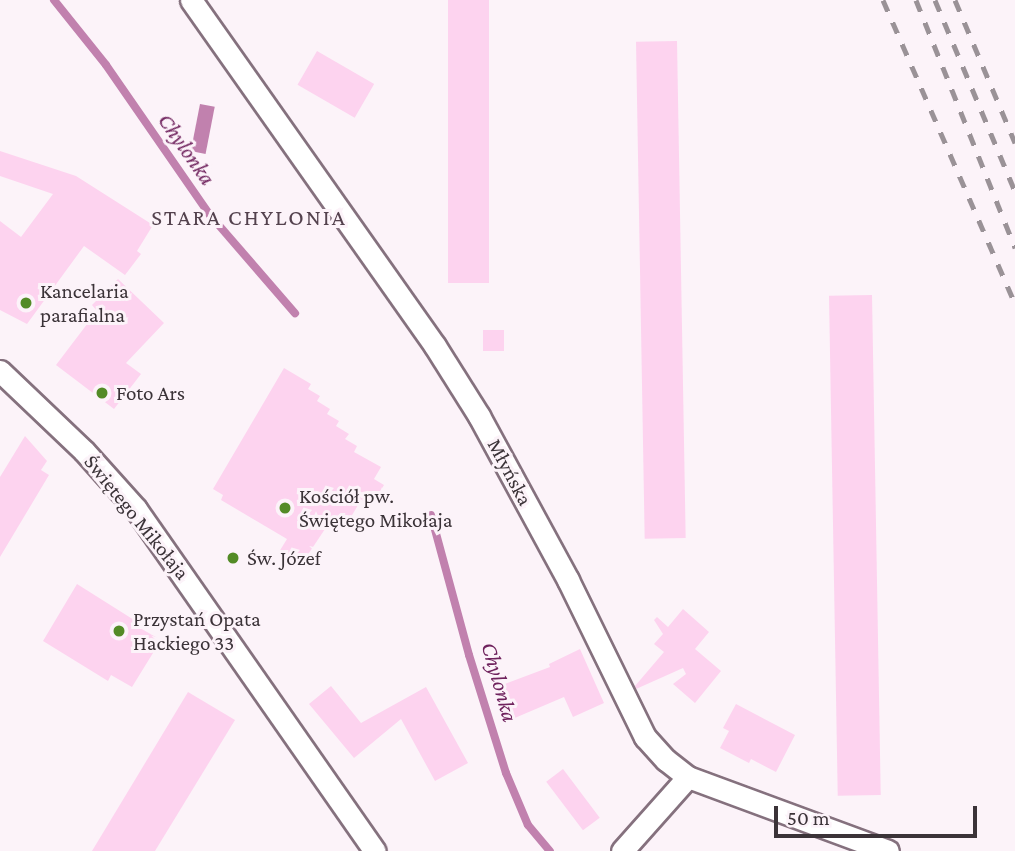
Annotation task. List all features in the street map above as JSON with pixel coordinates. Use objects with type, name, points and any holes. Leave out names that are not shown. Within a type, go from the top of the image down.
[{"type":"street","name":"Młyńska","points":[[191,0],[435,346],[479,416],[562,569],[645,737],[666,760],[688,777],[888,851]]},
{"type":"street","name":"Świętego Mikołaja","points":[[0,371],[84,451],[136,509],[375,851]]},
{"type":"street","points":[[622,851],[688,777]]},
{"type":"shaded area","points":[[200,104],[215,107],[206,154],[191,151]]},
{"type":"building","points":[[448,0],[489,0],[489,283],[448,283]]},
{"type":"building","points":[[677,41],[686,538],[645,539],[636,42]]},
{"type":"building","points":[[317,51],[374,84],[355,118],[298,85]]},
{"type":"building","points":[[0,151],[76,176],[153,225],[137,251],[141,254],[125,275],[84,246],[27,324],[0,310],[0,221],[21,237],[53,194],[0,176]]},
{"type":"building","points":[[118,279],[164,323],[126,363],[141,374],[114,409],[56,365],[97,311],[92,305]]},
{"type":"building","points":[[872,295],[881,795],[838,796],[829,296]]},
{"type":"building","points":[[483,330],[504,330],[504,351],[483,351]]},
{"type":"building","points":[[284,368],[311,384],[308,389],[320,396],[317,401],[330,409],[327,414],[339,421],[336,426],[349,434],[345,439],[357,446],[354,452],[381,467],[374,479],[384,485],[372,505],[361,500],[348,522],[333,517],[301,565],[279,552],[287,539],[221,500],[223,495],[213,489]]},
{"type":"building","points":[[25,436],[47,461],[41,470],[49,475],[0,557],[0,477]]},
{"type":"building","points":[[77,584],[161,640],[132,687],[111,675],[108,681],[43,641]]},
{"type":"building","points":[[683,609],[709,632],[695,649],[721,671],[695,703],[673,684],[686,674],[683,668],[636,689],[635,686],[664,652],[654,644],[663,634],[654,620],[657,617],[668,627]]},
{"type":"building","points":[[580,649],[604,703],[573,717],[564,697],[510,720],[497,687],[550,667],[549,664]]},
{"type":"building","points":[[331,686],[361,723],[426,687],[468,763],[435,781],[401,719],[354,758],[309,704]]},
{"type":"building","points":[[188,692],[235,720],[155,851],[92,851]]},
{"type":"building","points":[[736,704],[795,735],[776,772],[751,759],[749,763],[720,748],[729,731],[723,728]]},
{"type":"building","points":[[563,769],[600,818],[583,830],[546,782]]},
{"type":"waterway","name":"Chylonka","points":[[54,0],[106,65],[210,215],[295,313]]},
{"type":"waterway","name":"Chylonka","points":[[431,515],[469,655],[506,773],[528,825],[550,851]]},
{"type":"railway","points":[[883,0],[1015,304]]},
{"type":"railway","points":[[916,0],[1015,248]]},
{"type":"railway","points":[[935,0],[1015,191]]},
{"type":"railway","points":[[955,0],[1015,143]]},
{"type":"place","name":"Kancelaria parafialna","points":[[26,303]]},
{"type":"place","name":"Foto Ars","points":[[102,393]]},
{"type":"place","name":"Kościół pw. Świętego Mikołaja","points":[[285,508]]},
{"type":"place","name":"Św. Józef","points":[[233,558]]},
{"type":"place","name":"Przystań Opata Hackiego 33","points":[[119,631]]},
{"type":"district","name":"STARA CHYLONIA","points":[[249,217]]}]
